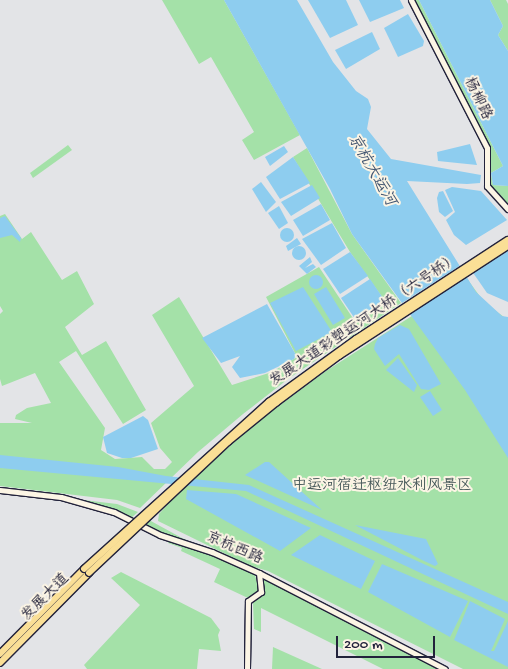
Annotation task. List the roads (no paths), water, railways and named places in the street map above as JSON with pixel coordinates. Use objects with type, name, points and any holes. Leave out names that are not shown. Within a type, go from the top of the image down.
[{"type":"main road","name":"发展大道彩塑运河大桥（六号桥）","points":[[87,571],[269,402],[356,339],[508,240]]},
{"type":"main road","name":"发展大道彩塑运河大桥（六号桥）","points":[[87,571],[221,448],[276,403],[339,356],[508,246]]},
{"type":"main road","name":"发展大道","points":[[0,654],[87,571]]},
{"type":"main road","name":"发展大道","points":[[0,663],[87,571]]},
{"type":"street","name":"杨柳路","points":[[411,0],[487,148],[487,186],[508,209]]},
{"type":"street","name":"京杭西路","points":[[0,490],[61,498],[98,506],[160,535],[212,552],[259,573],[446,669]]},
{"type":"street","points":[[247,669],[248,601],[261,592],[259,573]]},
{"type":"water","name":"京杭大运河","points":[[224,0],[297,0],[333,62],[356,91],[368,99],[371,107],[367,129],[391,159],[481,175],[480,183],[407,181],[476,292],[502,316],[508,317],[508,458],[465,390],[352,234],[330,189]]},
{"type":"water","points":[[308,0],[346,0],[358,25],[330,38]]},
{"type":"water","points":[[359,0],[400,0],[404,8],[370,22]]},
{"type":"water","points":[[419,0],[490,0],[503,26],[498,35],[508,51],[508,186],[493,185],[491,173],[503,166]]},
{"type":"water","points":[[408,14],[424,41],[423,46],[398,57],[384,28]]},
{"type":"water","points":[[372,32],[380,49],[346,69],[335,50]]},
{"type":"water","points":[[470,144],[477,165],[438,161],[437,152]]},
{"type":"water","points":[[284,146],[288,152],[270,166],[265,157]]},
{"type":"water","points":[[293,157],[310,183],[280,199],[266,177]]},
{"type":"water","points":[[261,182],[276,202],[266,212],[252,189]]},
{"type":"water","points":[[312,185],[320,198],[291,216],[281,202]]},
{"type":"water","points":[[452,187],[481,191],[507,220],[466,245],[454,235],[446,220],[455,212],[445,190]]},
{"type":"water","points":[[443,191],[453,211],[445,217],[439,212],[437,198],[439,192]]},
{"type":"water","points":[[321,204],[330,220],[303,236],[293,220]]},
{"type":"water","points":[[279,206],[288,223],[279,229],[268,213]]},
{"type":"water","points":[[5,216],[21,238],[20,242],[12,235],[0,238],[0,218]]},
{"type":"water","points":[[332,223],[346,248],[321,265],[302,239]]},
{"type":"water","points":[[284,228],[290,228],[294,235],[290,242],[284,242],[280,238],[280,232]]},
{"type":"water","points":[[508,236],[508,302],[487,293],[467,264]]},
{"type":"water","points":[[297,238],[301,244],[288,251],[286,246]]},
{"type":"water","points":[[296,246],[302,246],[306,253],[302,260],[296,260],[292,256],[292,250]]},
{"type":"water","points":[[350,252],[368,276],[340,294],[323,269]]},
{"type":"water","points":[[310,257],[312,262],[305,268],[313,264],[316,267],[307,274],[299,266]]},
{"type":"water","points":[[313,275],[319,275],[323,282],[319,289],[313,289],[309,285],[309,279]]},
{"type":"water","points":[[370,279],[385,301],[357,322],[341,298]]},
{"type":"water","points":[[303,287],[332,332],[296,351],[270,303]]},
{"type":"water","points":[[326,287],[345,318],[333,325],[314,294]]},
{"type":"water","points":[[267,304],[296,355],[294,359],[265,373],[240,378],[232,367],[240,356],[221,363],[202,338]]},
{"type":"water","points":[[400,325],[409,329],[441,384],[429,390],[421,389],[399,354],[385,366],[374,349],[375,344],[378,338]]},
{"type":"water","points":[[398,358],[417,385],[414,392],[386,370]]},
{"type":"water","points":[[430,391],[442,410],[433,416],[420,397]]},
{"type":"water","points":[[143,416],[148,420],[158,449],[131,458],[122,458],[107,453],[103,437]]},
{"type":"water","points":[[0,455],[118,467],[166,476],[249,485],[508,602],[508,614],[246,491],[0,468]]},
{"type":"water","points":[[265,462],[269,462],[322,510],[245,475]]},
{"type":"water","points":[[187,490],[236,494],[311,528],[280,551],[186,499]]},
{"type":"water","points":[[355,525],[426,539],[438,564],[435,566],[422,560]]},
{"type":"water","points":[[320,535],[375,561],[361,589],[291,555]]},
{"type":"water","points":[[382,564],[468,601],[450,637],[368,592]]},
{"type":"water","points":[[470,601],[505,619],[491,651],[494,651],[508,621],[508,667],[454,640]]},
{"type":"park label","name":"中运河宿迁枢纽水利风景区","points":[[382,487]]}]
